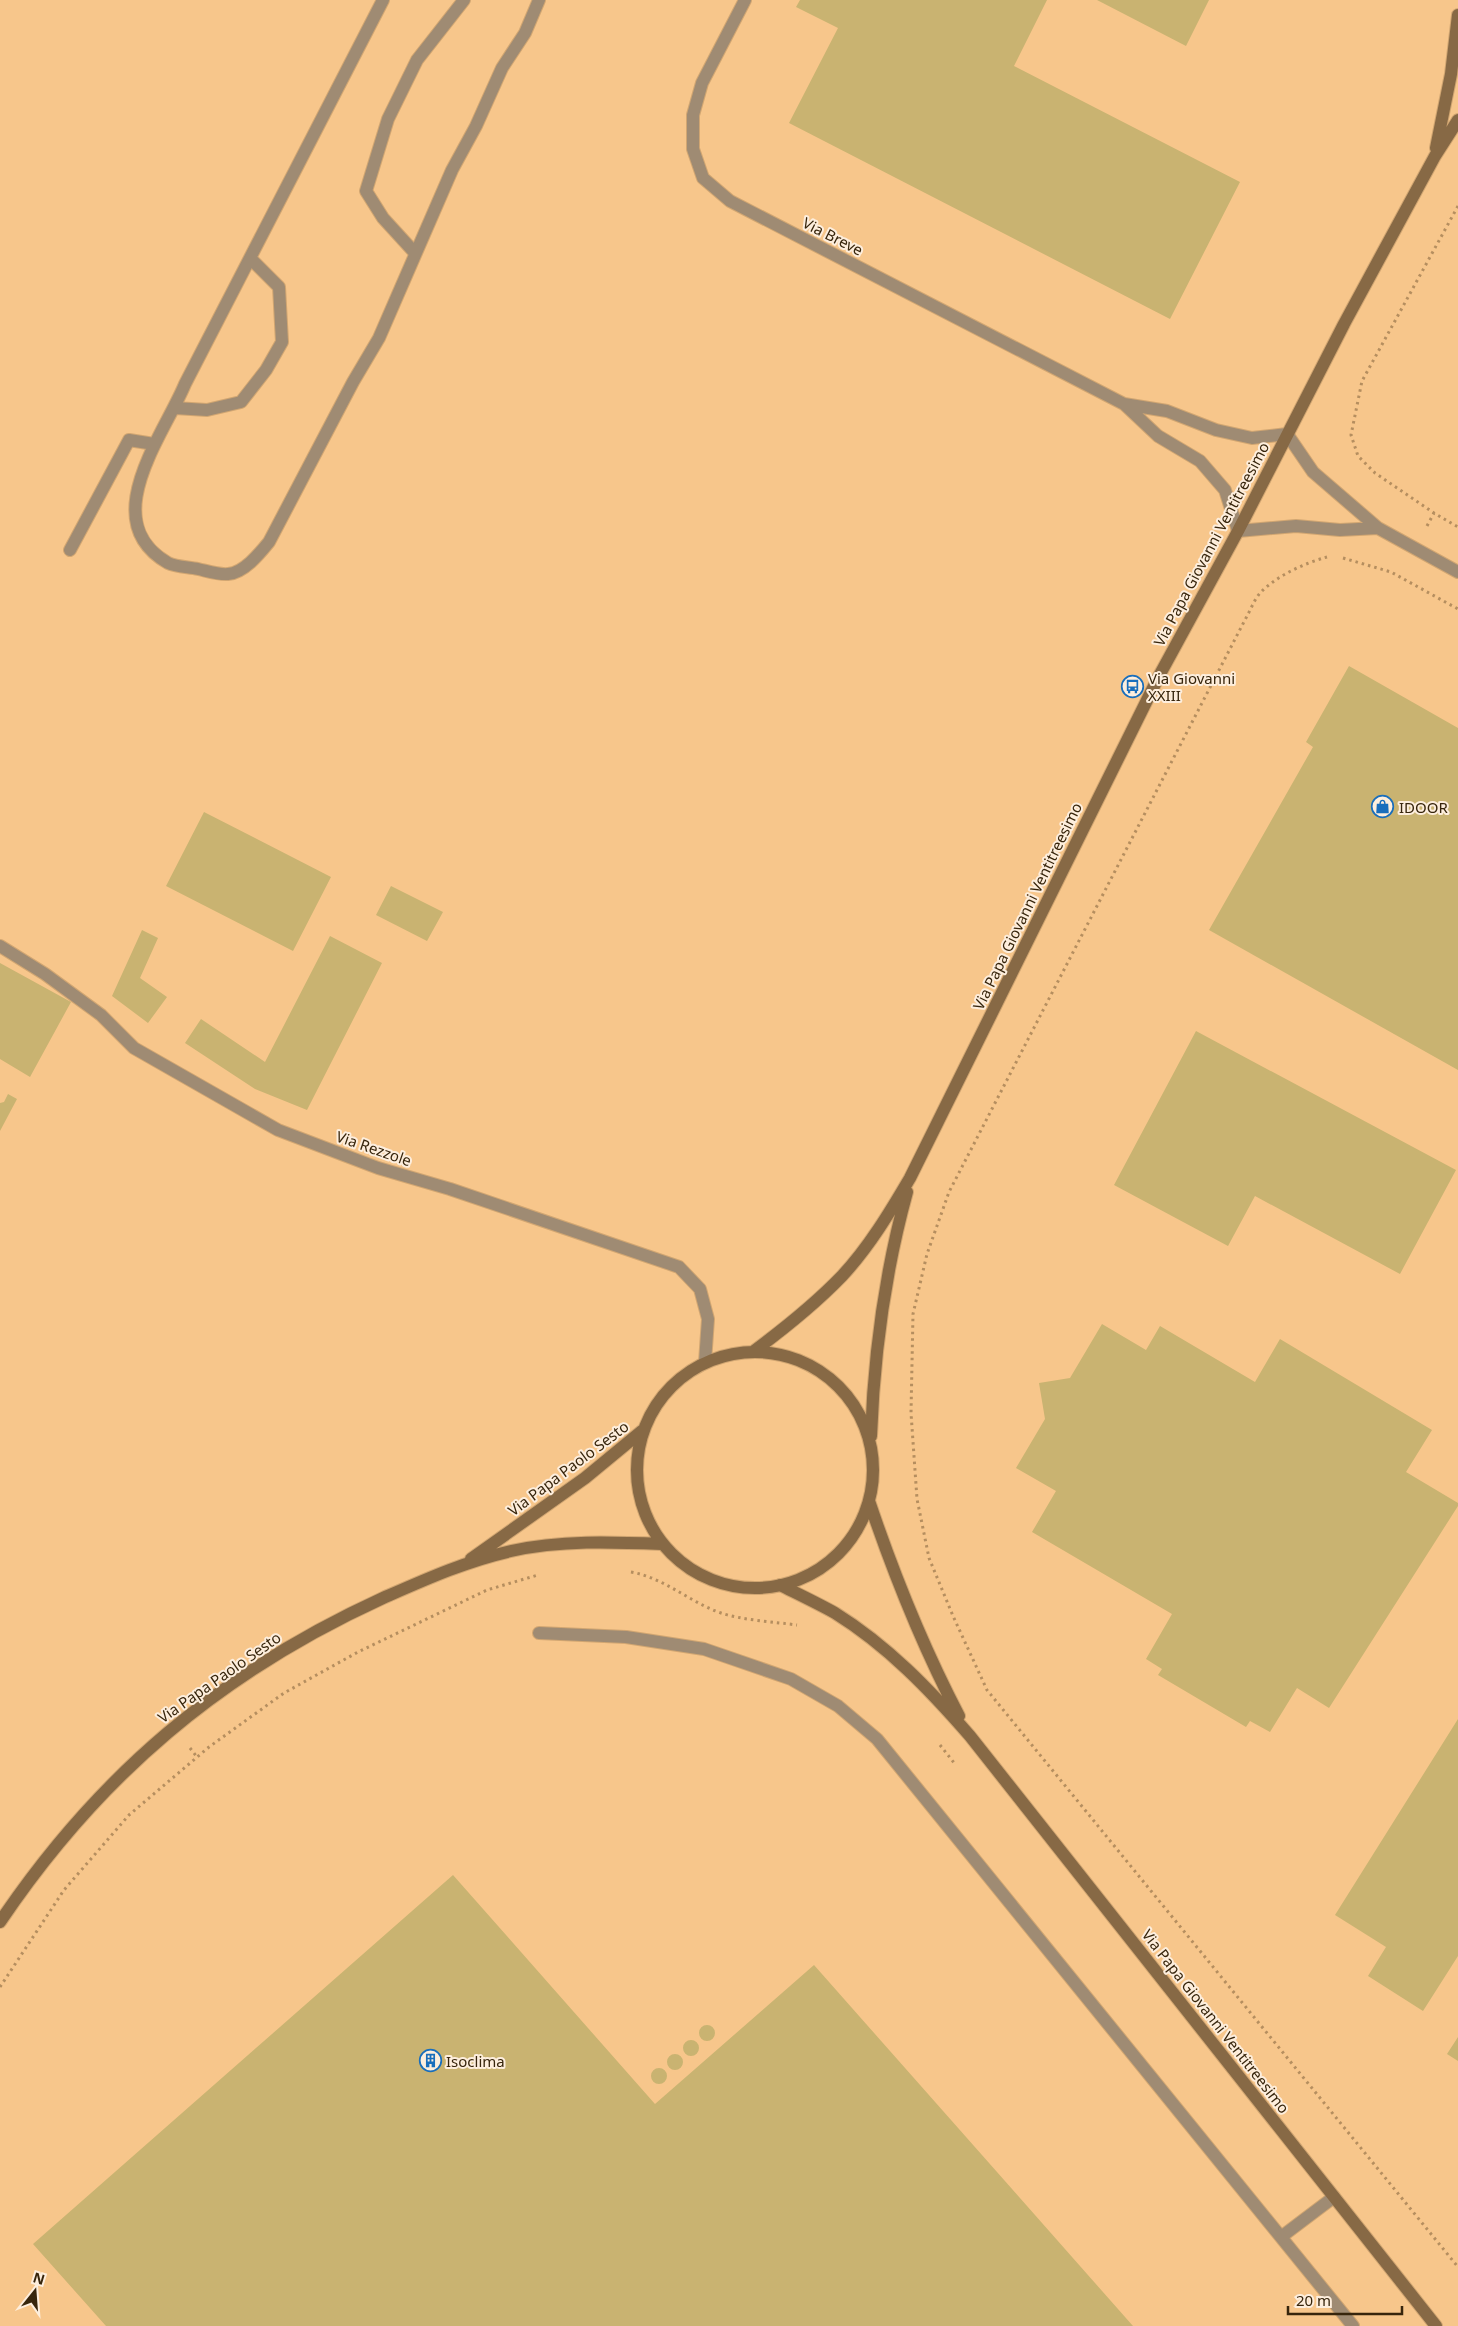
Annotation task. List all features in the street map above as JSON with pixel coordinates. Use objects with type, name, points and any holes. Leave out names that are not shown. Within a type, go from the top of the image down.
[{"type":"street","points":[[383,0],[185,384],[175,408],[154,444],[135,496],[137,524],[147,547],[170,564],[229,574],[250,564],[269,542],[353,382],[379,338],[452,170],[476,126],[502,68],[525,34],[539,0]]},
{"type":"street","points":[[415,253],[383,218],[366,191],[388,119],[416,60],[464,0]]},
{"type":"street","name":"Via Breve","points":[[745,0],[702,82],[693,115],[693,149],[703,178],[730,201],[1124,404]]},
{"type":"street","points":[[1435,156],[1451,74],[1458,15]]},
{"type":"street","name":"Via Papa Giovanni Ventitreesimo","points":[[754,1351],[801,1316],[843,1275],[880,1228],[910,1178],[1160,676],[1435,156],[1458,120]]},
{"type":"street","points":[[175,408],[207,410],[241,402],[266,370],[282,342],[279,287],[250,258]]},
{"type":"street","points":[[1124,404],[1168,411],[1216,430],[1252,438],[1287,434],[1313,472],[1378,528],[1458,572]]},
{"type":"street","points":[[1124,404],[1158,436],[1200,461],[1225,490],[1238,531],[1296,526],[1340,530],[1378,528]]},
{"type":"street","points":[[70,550],[128,440],[154,444]]},
{"type":"street","name":"Via Rezzole","points":[[0,946],[45,974],[101,1015],[134,1048],[278,1130],[378,1168],[450,1189],[651,1255],[679,1267],[700,1290],[708,1319],[705,1362]]},
{"type":"street","name":"Via Papa Giovanni Ventitreesimo","points":[[870,1443],[877,1336],[894,1239],[910,1178]]},
{"type":"street","points":[[754,1351],[785,1355],[815,1368],[840,1387],[859,1413],[870,1443],[873,1472],[869,1501],[856,1530],[837,1555],[811,1574],[780,1585],[748,1588],[716,1581],[686,1566],[662,1544],[647,1518],[638,1490],[636,1460],[642,1431],[657,1402],[678,1379],[705,1362],[729,1354],[754,1351]]},
{"type":"street","name":"Via Papa Paolo Sesto","points":[[463,1564],[585,1478],[642,1431]]},
{"type":"street","name":"Via Papa Giovanni Ventitreesimo","points":[[869,1501],[889,1561],[913,1621],[940,1679],[970,1736]]},
{"type":"street","name":"Via Papa Paolo Sesto","points":[[0,1922],[50,1852],[87,1809],[126,1769],[172,1727],[245,1676],[309,1636],[359,1609],[463,1564],[512,1551],[612,1542],[662,1544]]},
{"type":"street","name":"Via Papa Giovanni Ventitreesimo","points":[[780,1585],[835,1614],[885,1649],[930,1690],[970,1736],[1436,2326]]},
{"type":"street","points":[[539,1633],[626,1637],[704,1649],[791,1679],[844,1712],[877,1739],[1354,2326]]},
{"type":"street","points":[[1281,2237],[1334,2197]]},
{"type":"path","points":[[1458,206],[1362,381],[1351,436],[1358,456],[1375,473],[1458,527]]},
{"type":"path","points":[[1333,556],[1309,562],[1284,576],[1261,592],[1246,616],[949,1192],[927,1254],[913,1314],[911,1412],[916,1489],[929,1558],[987,1690],[1458,2267]]},
{"type":"path","points":[[1342,558],[1391,572],[1458,609]]},
{"type":"path","points":[[622,1570],[646,1574],[722,1614],[806,1627]]},
{"type":"path","points":[[0,1987],[64,1890],[129,1815],[208,1747],[284,1693],[358,1652],[487,1590],[539,1575]]},
{"type":"building","points":[[800,0],[1047,0],[1014,66],[1240,182],[1170,319],[789,123],[838,28],[796,7]]},
{"type":"building","points":[[1097,0],[1209,0],[1186,46]]},
{"type":"building","points":[[1349,666],[1458,728],[1458,1070],[1209,930],[1313,747],[1306,742]]},
{"type":"building","points":[[204,812],[331,877],[293,951],[166,886]]},
{"type":"building","points":[[391,886],[443,912],[427,941],[376,915]]},
{"type":"building","points":[[142,930],[158,938],[140,978],[167,997],[148,1023],[112,996]]},
{"type":"building","points":[[330,936],[382,963],[307,1110],[255,1089],[185,1043],[201,1019],[265,1062]]},
{"type":"building","points":[[0,963],[71,1002],[30,1077],[0,1059]]},
{"type":"building","points":[[1196,1031],[1456,1170],[1400,1274],[1255,1196],[1228,1246],[1114,1185]]},
{"type":"building","points":[[8,1094],[17,1099],[0,1131],[0,1103],[4,1102]]},
{"type":"building","points":[[1102,1324],[1146,1350],[1160,1326],[1255,1382],[1280,1339],[1432,1430],[1406,1472],[1458,1503],[1458,1506],[1329,1708],[1297,1688],[1270,1732],[1250,1721],[1246,1727],[1158,1675],[1162,1669],[1146,1659],[1172,1614],[1032,1532],[1056,1491],[1016,1468],[1045,1419],[1039,1383],[1070,1378]]},
{"type":"building","points":[[1458,1719],[1458,1956],[1423,2011],[1368,1976],[1386,1947],[1335,1915]]},
{"type":"building","name":"Isoclima","points":[[453,1875],[655,2104],[814,1965],[1133,2326],[106,2326],[33,2244]]},
{"type":"building","points":[[704,2025],[710,2025],[715,2030],[713,2039],[704,2041],[699,2036],[699,2030]]},
{"type":"building","points":[[1458,2037],[1458,2061],[1447,2054]]},
{"type":"building","points":[[688,2040],[694,2040],[699,2045],[697,2054],[688,2056],[683,2051],[683,2045]]},
{"type":"building","points":[[672,2054],[678,2054],[683,2059],[681,2068],[672,2070],[667,2065],[667,2059]]},
{"type":"building","points":[[656,2068],[662,2068],[667,2073],[665,2082],[656,2084],[651,2079],[651,2073]]},
{"type":"place","name":"Via Giovanni XXIII","points":[[1132,687]]},
{"type":"place","name":"IDOOR","points":[[1383,807]]},
{"type":"place","name":"Isoclima","points":[[430,2061]]}]
